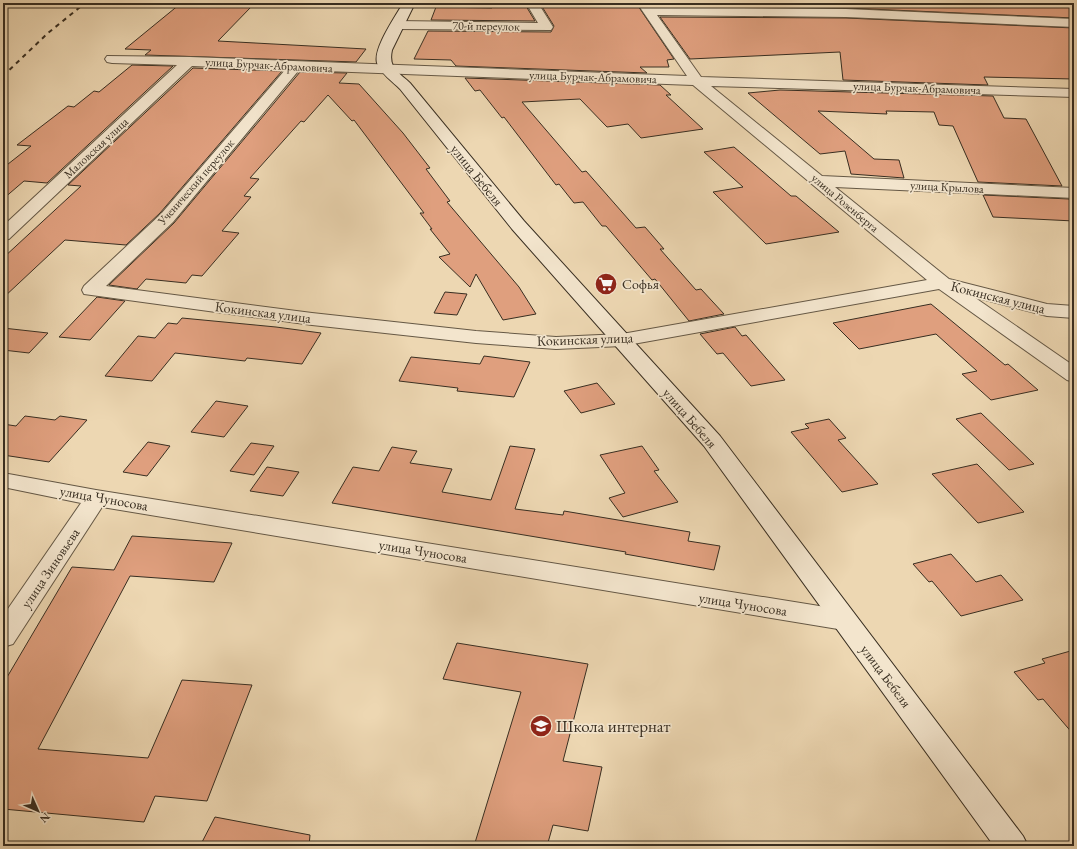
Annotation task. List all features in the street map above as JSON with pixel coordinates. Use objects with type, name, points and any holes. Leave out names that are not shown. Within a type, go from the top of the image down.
[{"type":"street","points":[[388,70],[383,61],[385,51],[409,3]]},
{"type":"street","name":"70-й переулок","points":[[397,25],[547,27],[532,3]]},
{"type":"street","points":[[832,3],[846,14]]},
{"type":"street","points":[[646,7],[1074,22]]},
{"type":"street","name":"улица Розенберга","points":[[646,7],[697,81],[942,283],[1074,376]]},
{"type":"street","points":[[998,7],[1016,20]]},
{"type":"street","name":"улица Бурчак-Абрамовича","points":[[112,59],[697,81],[1074,93]]},
{"type":"street","name":"Маловская улица","points":[[3,235],[190,61]]},
{"type":"street","name":"Ученический переулок","points":[[91,290],[167,218],[295,66]]},
{"type":"street","name":"улица Бебеля","points":[[388,70],[405,86],[518,225],[712,441],[1012,846]]},
{"type":"street","name":"улица Крылова","points":[[820,181],[1074,194]]},
{"type":"street","name":"Кокинская улица","points":[[91,290],[476,337],[556,343],[622,340],[942,283],[1047,310],[1074,312]]},
{"type":"street","name":"улица Чуносова","points":[[3,480],[96,498],[844,620]]},
{"type":"street","name":"улица Зиновьева","points":[[3,637],[96,498]]},
{"type":"building","points":[[490,3],[512,3],[514,6],[526,6],[535,21],[431,20],[436,7],[492,8]]},
{"type":"building","points":[[636,3],[674,59],[667,60],[669,67],[640,67],[647,73],[456,66],[451,60],[414,59],[428,31],[551,32],[554,26],[541,5]]},
{"type":"building","points":[[651,3],[892,3],[1074,6],[1074,18],[846,8],[653,6]]},
{"type":"building","points":[[180,4],[251,7],[218,41],[366,49],[356,62],[145,55],[151,50],[125,49]]},
{"type":"building","points":[[660,17],[846,18],[1074,28],[1074,79],[984,77],[988,85],[843,80],[840,52],[690,59]]},
{"type":"building","points":[[132,65],[173,66],[47,183],[24,181],[3,199],[3,168],[31,146],[17,145],[68,106],[74,107],[94,91],[99,92]]},
{"type":"building","points":[[193,68],[282,71],[160,213],[126,245],[65,240],[3,298],[3,258],[81,186],[68,185]]},
{"type":"building","points":[[300,72],[347,73],[339,83],[359,84],[403,133],[430,168],[426,169],[450,201],[447,202],[519,287],[536,314],[503,320],[476,274],[470,287],[439,257],[450,254],[430,229],[432,229],[420,213],[424,213],[354,120],[352,121],[328,95],[304,122],[301,121],[250,178],[259,179],[244,196],[251,197],[222,231],[239,233],[202,276],[192,275],[186,283],[146,279],[137,289],[109,285],[174,223]]},
{"type":"building","points":[[465,78],[660,85],[671,95],[666,95],[703,129],[641,138],[628,124],[607,127],[580,99],[522,102],[582,172],[586,171],[636,228],[645,227],[664,249],[660,249],[696,290],[701,289],[724,314],[689,321],[655,279],[652,280],[606,226],[602,226],[583,202],[574,203],[559,184],[556,185],[504,117],[502,118],[480,90],[475,91]]},
{"type":"building","points":[[780,90],[993,96],[1004,118],[1026,119],[1062,186],[978,182],[953,126],[939,125],[934,112],[886,111],[887,114],[818,111],[874,159],[899,160],[904,178],[851,174],[845,151],[820,154],[748,93]]},
{"type":"building","points":[[734,147],[791,196],[796,196],[839,232],[766,244],[713,192],[743,187],[704,152]]},
{"type":"building","points":[[983,195],[1069,199],[1074,208],[1074,221],[993,217]]},
{"type":"building","points":[[445,292],[467,294],[457,315],[434,313]]},
{"type":"building","points":[[97,297],[125,301],[90,340],[59,337]]},
{"type":"building","points":[[931,304],[1005,365],[1008,364],[1038,390],[991,400],[962,374],[977,371],[936,334],[859,349],[833,323]]},
{"type":"building","points":[[182,318],[321,333],[302,364],[247,358],[245,361],[175,353],[152,381],[105,376],[138,336],[155,338],[168,323],[177,324]]},
{"type":"building","points":[[735,327],[742,336],[746,335],[785,380],[751,386],[723,353],[717,354],[700,334]]},
{"type":"building","points":[[3,328],[48,333],[29,353],[3,350]]},
{"type":"building","points":[[484,356],[530,362],[514,397],[457,391],[458,388],[399,381],[411,357],[480,364]]},
{"type":"building","points":[[597,383],[615,404],[581,413],[564,391]]},
{"type":"building","points":[[216,401],[248,406],[224,437],[191,432]]},
{"type":"building","points":[[981,413],[1034,464],[1009,470],[956,419]]},
{"type":"building","points":[[25,416],[55,420],[60,416],[87,420],[49,462],[3,455],[3,424],[16,426]]},
{"type":"building","points":[[829,419],[846,438],[838,440],[878,484],[842,492],[791,432],[809,428],[805,424]]},
{"type":"building","points":[[148,442],[170,446],[147,476],[123,472]]},
{"type":"building","points":[[251,443],[274,446],[254,475],[230,471]]},
{"type":"building","points":[[510,446],[535,449],[515,509],[563,515],[564,511],[690,532],[688,541],[720,546],[714,570],[625,554],[626,552],[332,503],[353,467],[379,471],[392,447],[417,451],[410,463],[452,469],[442,492],[491,500]]},
{"type":"building","points":[[642,446],[659,470],[654,471],[678,502],[623,517],[609,498],[625,493],[600,455]]},
{"type":"building","points":[[977,464],[1024,512],[978,523],[932,474]]},
{"type":"building","points":[[267,467],[299,472],[283,496],[250,491]]},
{"type":"building","points":[[132,536],[232,543],[214,582],[130,576],[38,749],[148,758],[182,680],[252,685],[207,801],[155,796],[144,822],[3,809],[3,684],[72,567],[114,570]]},
{"type":"building","points":[[951,554],[976,582],[1001,575],[1023,600],[961,616],[932,581],[929,582],[913,564]]},
{"type":"building","name":"Школа интернат","points":[[457,643],[588,664],[563,761],[602,767],[588,831],[553,825],[547,846],[474,846],[521,692],[443,679]]},
{"type":"building","points":[[1074,650],[1074,735],[1043,699],[1038,700],[1014,672],[1045,663],[1042,659]]},
{"type":"building","points":[[215,817],[310,835],[309,846],[200,846]]},
{"type":"railway","points":[[3,76],[48,33],[85,3]]},
{"type":"place","name":"Софья","points":[[606,284]]},
{"type":"place","name":"Школа интернат","points":[[541,726]]}]
